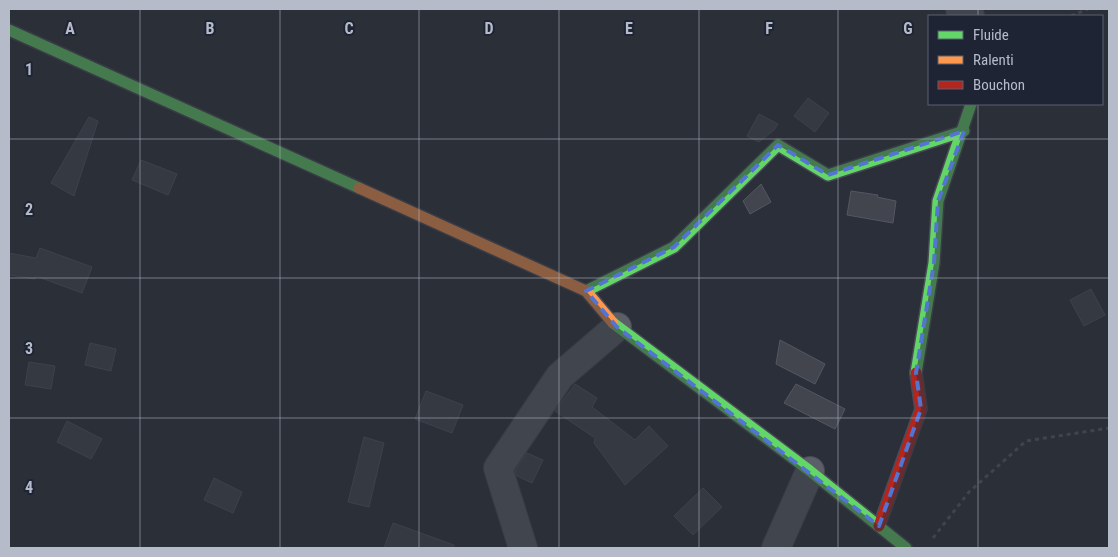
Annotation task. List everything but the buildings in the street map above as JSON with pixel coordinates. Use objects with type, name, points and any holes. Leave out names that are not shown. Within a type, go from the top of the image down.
[{"type":"main road","points":[[9,30],[586,291],[617,327],[810,471],[906,548]]},
{"type":"main road","points":[[879,526],[921,409],[916,373],[934,263],[938,201],[964,131],[971,105]]},
{"type":"main road","points":[[586,291],[674,247],[778,145],[828,175],[964,131]]},
{"type":"street","points":[[523,548],[498,468],[560,376],[617,327]]},
{"type":"street","points":[[776,548],[810,471]]},
{"type":"path","points":[[1073,15],[1088,9]]},
{"type":"path","points":[[930,541],[969,492],[1026,441],[1109,428]]},
{"type":"highlighted area","points":[[964,131],[938,201],[934,263],[916,373],[921,409],[879,526],[617,327],[586,291],[674,247],[778,145],[828,175]]},
{"type":"traffic: fast","points":[[9,30],[359,188]]},
{"type":"traffic: fast","points":[[916,373],[934,263],[938,201],[971,105]]},
{"type":"traffic: fast","points":[[586,291],[674,247],[778,145],[828,175],[964,131]]},
{"type":"traffic: fast","points":[[613,323],[810,471],[906,548]]},
{"type":"traffic: slow","points":[[359,188],[586,291],[613,323]]},
{"type":"traffic: jam","points":[[879,526],[921,409],[916,373]]}]
